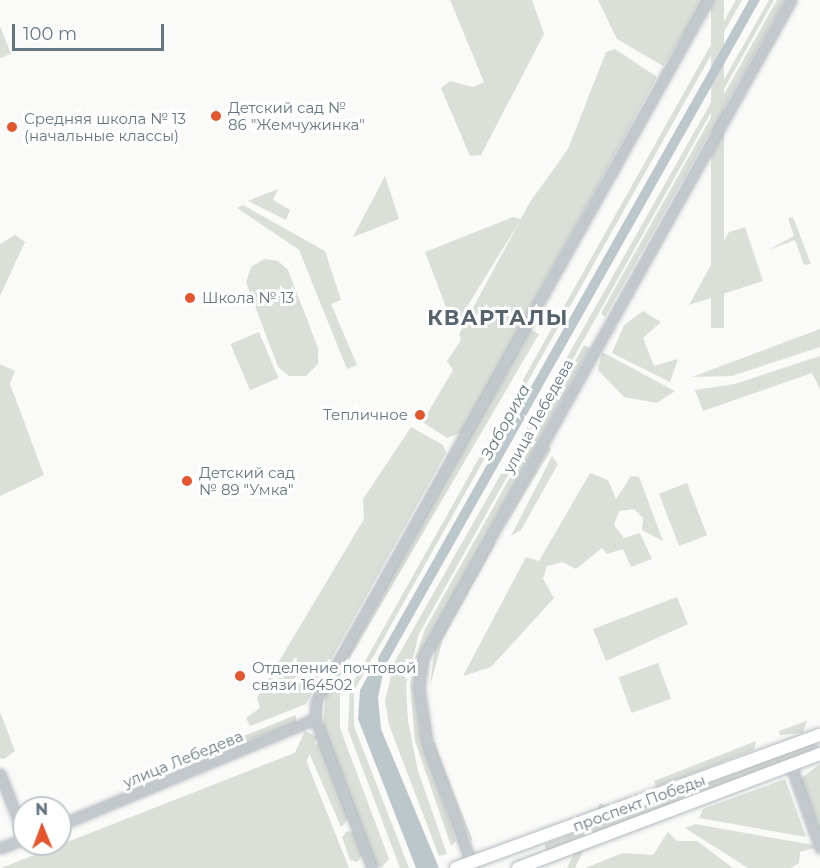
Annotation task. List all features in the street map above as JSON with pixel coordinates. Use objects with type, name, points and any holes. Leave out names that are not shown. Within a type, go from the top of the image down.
[{"type":"main road","name":"проспект Победы","points":[[456,868],[472,865],[535,842],[820,735]]},
{"type":"main road","name":"проспект Победы","points":[[518,868],[820,754]]},
{"type":"main road","points":[[535,842],[532,858],[541,860]]},
{"type":"street","points":[[372,868],[315,719],[316,701],[708,0]]},
{"type":"street","name":"улица Лебедева","points":[[472,865],[427,742],[419,687],[423,658],[790,0]]},
{"type":"street","name":"улица Лебедева","points":[[72,820],[315,719]]},
{"type":"street","points":[[791,766],[820,848]]},
{"type":"street","points":[[0,774],[12,806]]},
{"type":"shaded area","points":[[450,0],[532,0],[544,34],[481,155],[470,156],[441,88],[450,81],[473,87],[484,82]]},
{"type":"shaded area","points":[[598,0],[705,0],[663,66],[617,39]]},
{"type":"shaded area","points":[[711,0],[724,0],[724,328],[711,328]]},
{"type":"shaded area","points":[[736,0],[742,0],[354,691],[354,726],[409,868],[400,868],[348,730],[350,688]]},
{"type":"shaded area","points":[[749,0],[760,0],[384,668],[378,698],[381,729],[439,868],[416,868],[358,719],[360,690]]},
{"type":"shaded area","points":[[769,0],[774,0],[419,634],[406,685],[408,721],[418,771],[447,854],[439,856],[389,725],[385,701],[394,663]]},
{"type":"shaded area","points":[[777,0],[785,0],[605,317],[601,313]]},
{"type":"shaded area","points":[[0,26],[11,54],[0,58]]},
{"type":"shaded area","points":[[615,49],[657,77],[463,432],[447,438],[415,417],[414,409],[427,414],[453,370],[447,361],[461,340],[459,334],[530,202],[568,149],[606,52]]},
{"type":"shaded area","points":[[385,176],[399,219],[353,237]]},
{"type":"shaded area","points":[[278,189],[273,200],[290,210],[286,220],[248,201]]},
{"type":"shaded area","points":[[243,205],[325,251],[341,300],[331,304],[357,365],[347,369],[299,250],[237,208]]},
{"type":"shaded area","points":[[513,217],[521,219],[454,328],[425,252]]},
{"type":"shaded area","points":[[793,217],[811,264],[804,265],[795,240],[768,250],[794,236],[788,218]]},
{"type":"shaded area","points":[[745,227],[763,281],[689,305],[729,232]]},
{"type":"shaded area","points":[[15,235],[25,242],[0,296],[0,244]]},
{"type":"shaded area","points":[[264,259],[278,261],[288,270],[318,348],[318,364],[306,376],[289,376],[278,367],[246,282],[251,267]]},
{"type":"shaded area","points":[[643,311],[661,322],[643,338],[654,366],[678,359],[670,382],[612,353],[624,325]]},
{"type":"shaded area","points":[[530,329],[539,334],[340,675],[340,728],[389,859],[381,868],[375,864],[323,728],[326,692]]},
{"type":"shaded area","points":[[820,329],[820,347],[732,376],[692,377]]},
{"type":"shaded area","points":[[259,332],[279,378],[250,390],[230,344]]},
{"type":"shaded area","points":[[584,345],[590,348],[423,651],[416,692],[420,731],[456,841],[451,846],[415,741],[410,684],[414,662],[425,629]]},
{"type":"shaded area","points":[[602,352],[675,391],[657,403],[624,397],[598,370]]},
{"type":"shaded area","points":[[820,356],[820,389],[812,373],[703,411],[695,390],[735,384]]},
{"type":"shaded area","points":[[0,364],[15,371],[10,384],[44,475],[0,496]]},
{"type":"shaded area","points":[[411,427],[443,445],[446,453],[306,704],[250,726],[246,718],[260,708],[257,698],[364,519],[363,499]]},
{"type":"shaded area","points":[[550,446],[551,450],[502,531],[546,447]]},
{"type":"shaded area","points":[[552,456],[558,464],[521,530],[511,536]]},
{"type":"shaded area","points":[[590,473],[608,480],[616,499],[631,476],[639,477],[663,541],[642,530],[643,518],[634,509],[619,511],[614,525],[624,538],[640,533],[652,559],[631,567],[623,549],[607,554],[602,548],[576,569],[563,562],[547,566],[543,579],[554,598],[491,667],[463,676],[526,557],[539,561]]},
{"type":"shaded area","points":[[687,483],[707,535],[679,546],[659,494]]},
{"type":"shaded area","points":[[490,542],[496,543],[443,639],[430,686],[435,645]]},
{"type":"shaded area","points":[[677,597],[688,624],[606,661],[593,629]]},
{"type":"shaded area","points":[[658,663],[671,699],[632,713],[619,677]]},
{"type":"shaded area","points":[[0,712],[15,751],[4,759],[0,758]]},
{"type":"shaded area","points":[[296,715],[296,723],[218,751],[223,744]]},
{"type":"shaded area","points":[[807,721],[803,733],[780,735],[779,731]]},
{"type":"shaded area","points":[[305,731],[318,737],[257,868],[241,868]]},
{"type":"shaded area","points":[[434,741],[472,839],[471,842],[431,747]]},
{"type":"shaded area","points":[[756,741],[754,750],[656,787],[654,781]]},
{"type":"shaded area","points":[[320,742],[349,818],[341,827],[307,748]]},
{"type":"shaded area","points":[[813,744],[819,745],[816,750],[545,851],[545,844]]},
{"type":"shaded area","points":[[302,750],[349,868],[1,868],[32,856],[72,856],[72,840]]},
{"type":"shaded area","points":[[820,764],[820,832],[800,779]]},
{"type":"shaded area","points":[[785,779],[806,837],[699,818],[703,809]]},
{"type":"shaded area","points":[[600,803],[606,806],[575,868],[567,868]]},
{"type":"shaded area","points":[[695,824],[813,845],[814,848],[800,852],[799,863],[791,868],[748,868],[685,828]]},
{"type":"shaded area","points":[[347,831],[355,833],[363,854],[357,862],[350,860],[342,837]]},
{"type":"shaded area","points":[[668,832],[677,841],[697,841],[733,868],[585,868],[623,853],[653,855]]},
{"type":"place","name":"Детский сад № 86 \"Жемчужинка\"","points":[[216,116]]},
{"type":"place","name":"Средняя школа № 13 (начальные классы)","points":[[12,127]]},
{"type":"place","name":"Школа № 13","points":[[190,298]]},
{"type":"place","name":"Тепличное","points":[[420,415]]},
{"type":"place","name":"Детский сад № 89 \"Умка\"","points":[[187,481]]},
{"type":"place","name":"Отделение почтовой связи 164502","points":[[240,676]]},
{"type":"district","name":"КВАРТАЛЫ","points":[[498,318]]},
{"type":"water label","name":"Забориха","points":[[506,422]]}]
